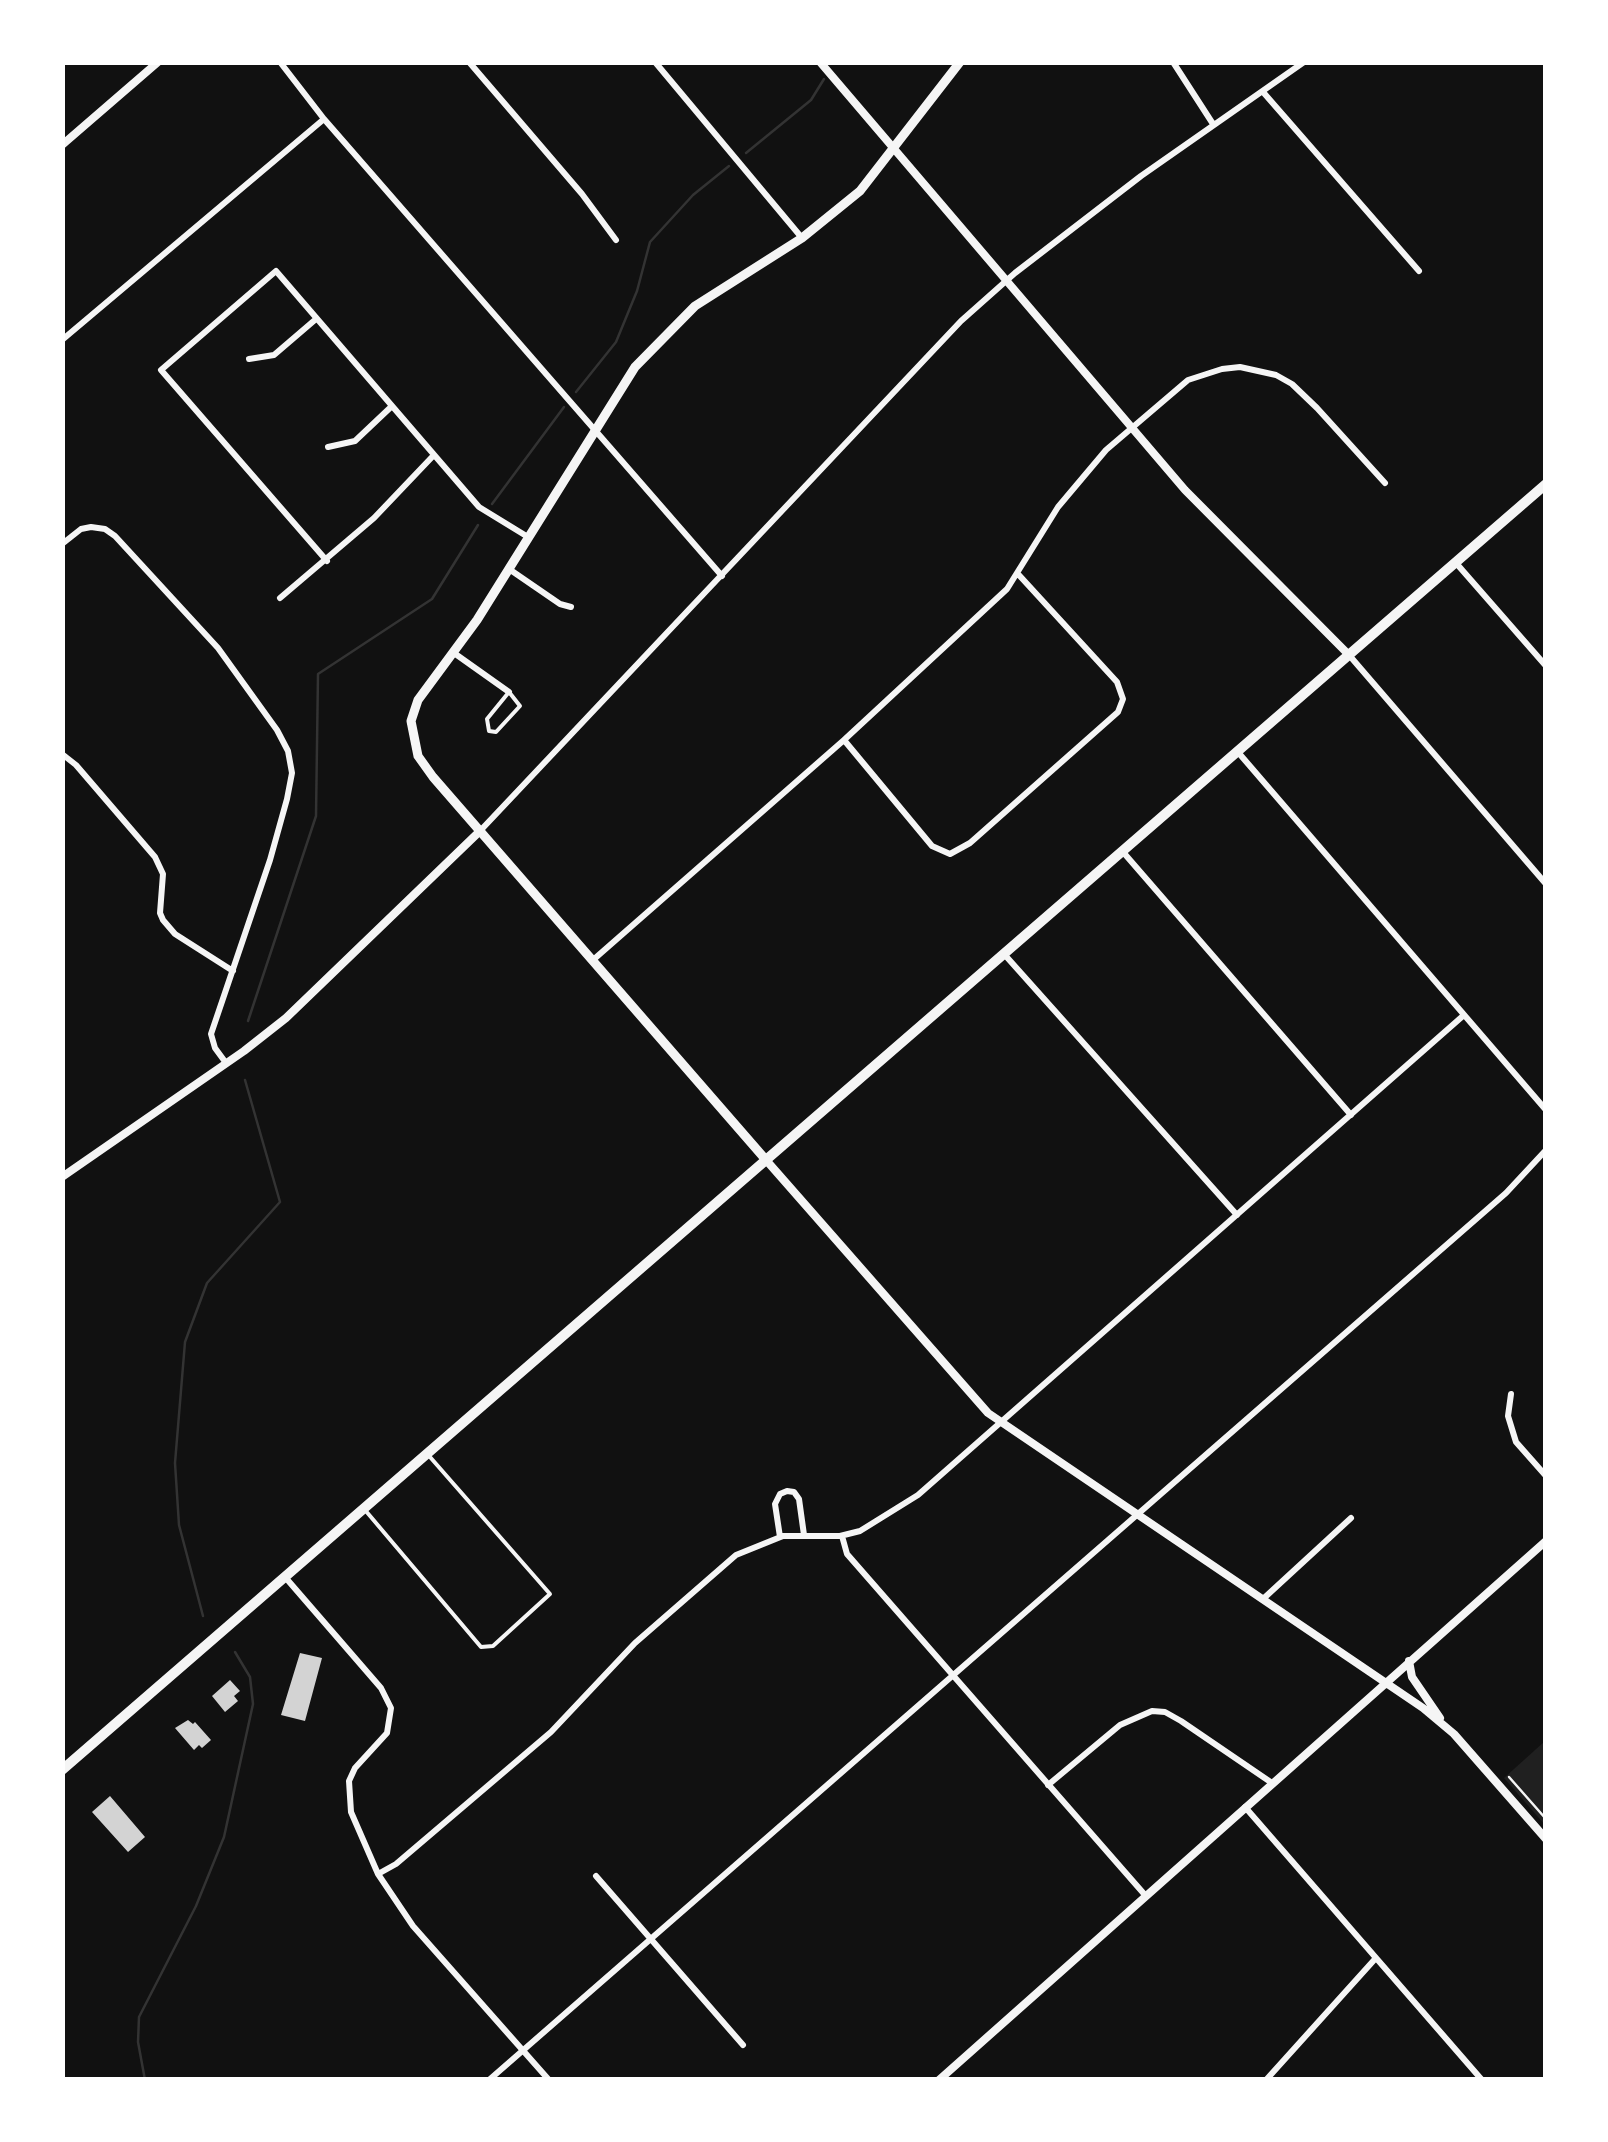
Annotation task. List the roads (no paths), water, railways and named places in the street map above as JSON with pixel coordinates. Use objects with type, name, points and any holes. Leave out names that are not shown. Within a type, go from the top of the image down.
[{"type":"main road","points":[[766,1160],[426,768],[411,721],[418,700],[508,569],[635,366],[695,306],[802,238],[860,191],[960,62]]},
{"type":"main road","points":[[62,1770],[1546,484]]},
{"type":"street","points":[[62,145],[158,62]]},
{"type":"street","points":[[280,62],[324,118],[722,576]]},
{"type":"street","points":[[469,62],[582,194],[616,240]]},
{"type":"street","points":[[654,62],[802,238]]},
{"type":"street","points":[[820,62],[1004,281],[1213,519],[1348,654],[1546,884]]},
{"type":"street","points":[[1172,62],[1213,124]]},
{"type":"street","points":[[62,1177],[286,1018],[480,830],[930,351],[1004,281],[1213,124],[1304,62]]},
{"type":"street","points":[[1262,92],[1418,272]]},
{"type":"street","points":[[62,340],[324,118]]},
{"type":"street","points":[[326,561],[161,370],[276,271],[479,507],[528,537]]},
{"type":"street","points":[[249,359],[274,355],[316,320]]},
{"type":"street","points":[[593,960],[844,740],[1007,590],[1058,508],[1106,450],[1188,380],[1222,368],[1259,369],[1292,384],[1386,483]]},
{"type":"street","points":[[328,447],[355,441],[392,406]]},
{"type":"street","points":[[280,598],[326,561],[433,456]]},
{"type":"street","points":[[62,544],[91,527],[116,536],[218,648],[288,751],[292,773],[287,799],[212,1034],[215,1048],[226,1063]]},
{"type":"street","points":[[1455,562],[1546,666]]},
{"type":"street","points":[[508,569],[560,604],[571,607]]},
{"type":"street","points":[[844,740],[932,846],[950,854],[970,843],[1118,712],[1124,699],[1117,682],[1018,574]]},
{"type":"street","points":[[454,652],[510,692]]},
{"type":"street","points":[[1236,750],[1546,1110]]},
{"type":"street","points":[[62,754],[76,764],[156,857],[163,874],[163,920],[175,934],[233,971]]},
{"type":"street","points":[[1122,851],[1351,1115]]},
{"type":"street","points":[[1004,954],[1237,1215]]},
{"type":"street","points":[[378,1874],[396,1864],[550,1732],[634,1643],[723,1565],[743,1551],[780,1537],[842,1536],[860,1531],[894,1513],[929,1486],[1464,1016]]},
{"type":"street","points":[[489,2080],[1506,1194],[1546,1150]]},
{"type":"street","points":[[766,1160],[981,1406],[1444,1726]]},
{"type":"street","points":[[1511,1394],[1508,1416],[1516,1442],[1546,1476]]},
{"type":"street","points":[[780,1537],[774,1504],[787,1491],[794,1492],[799,1499],[804,1535]]},
{"type":"street","points":[[1263,1598],[1351,1518]]},
{"type":"street","points":[[842,1536],[847,1554],[1145,1896]]},
{"type":"street","points":[[939,2080],[1546,1541]]},
{"type":"street","points":[[285,1577],[381,1688],[391,1708],[387,1733],[355,1768],[348,1787],[351,1812],[378,1874],[412,1926],[548,2080]]},
{"type":"street","points":[[1408,1660],[1412,1677],[1444,1726],[1546,1839]]},
{"type":"street","points":[[1048,1785],[1120,1725],[1152,1711],[1166,1712],[1182,1721],[1272,1783]]},
{"type":"street","points":[[1245,1807],[1482,2080]]},
{"type":"street","points":[[596,1876],[743,2046]]},
{"type":"street","points":[[1266,2080],[1375,1959]]},
{"type":"lane","points":[[510,692],[520,706],[496,732],[488,731],[487,719],[510,692]]},
{"type":"lane","points":[[363,1508],[481,1647],[493,1646],[550,1594],[426,1454]]},
{"type":"waterway","points":[[746,153],[811,100],[824,79]]},
{"type":"waterway","points":[[576,392],[616,342],[637,291],[650,242],[693,195],[729,166]]},
{"type":"waterway","points":[[492,504],[564,407]]},
{"type":"waterway","points":[[248,1021],[316,816],[318,674],[432,599],[478,525]]},
{"type":"waterway","points":[[203,1616],[179,1525],[175,1463],[185,1342],[207,1283],[280,1202],[245,1080]]},
{"type":"waterway","points":[[145,2080],[138,2042],[139,2017],[196,1906],[224,1837],[253,1704],[250,1677],[235,1652]]}]
